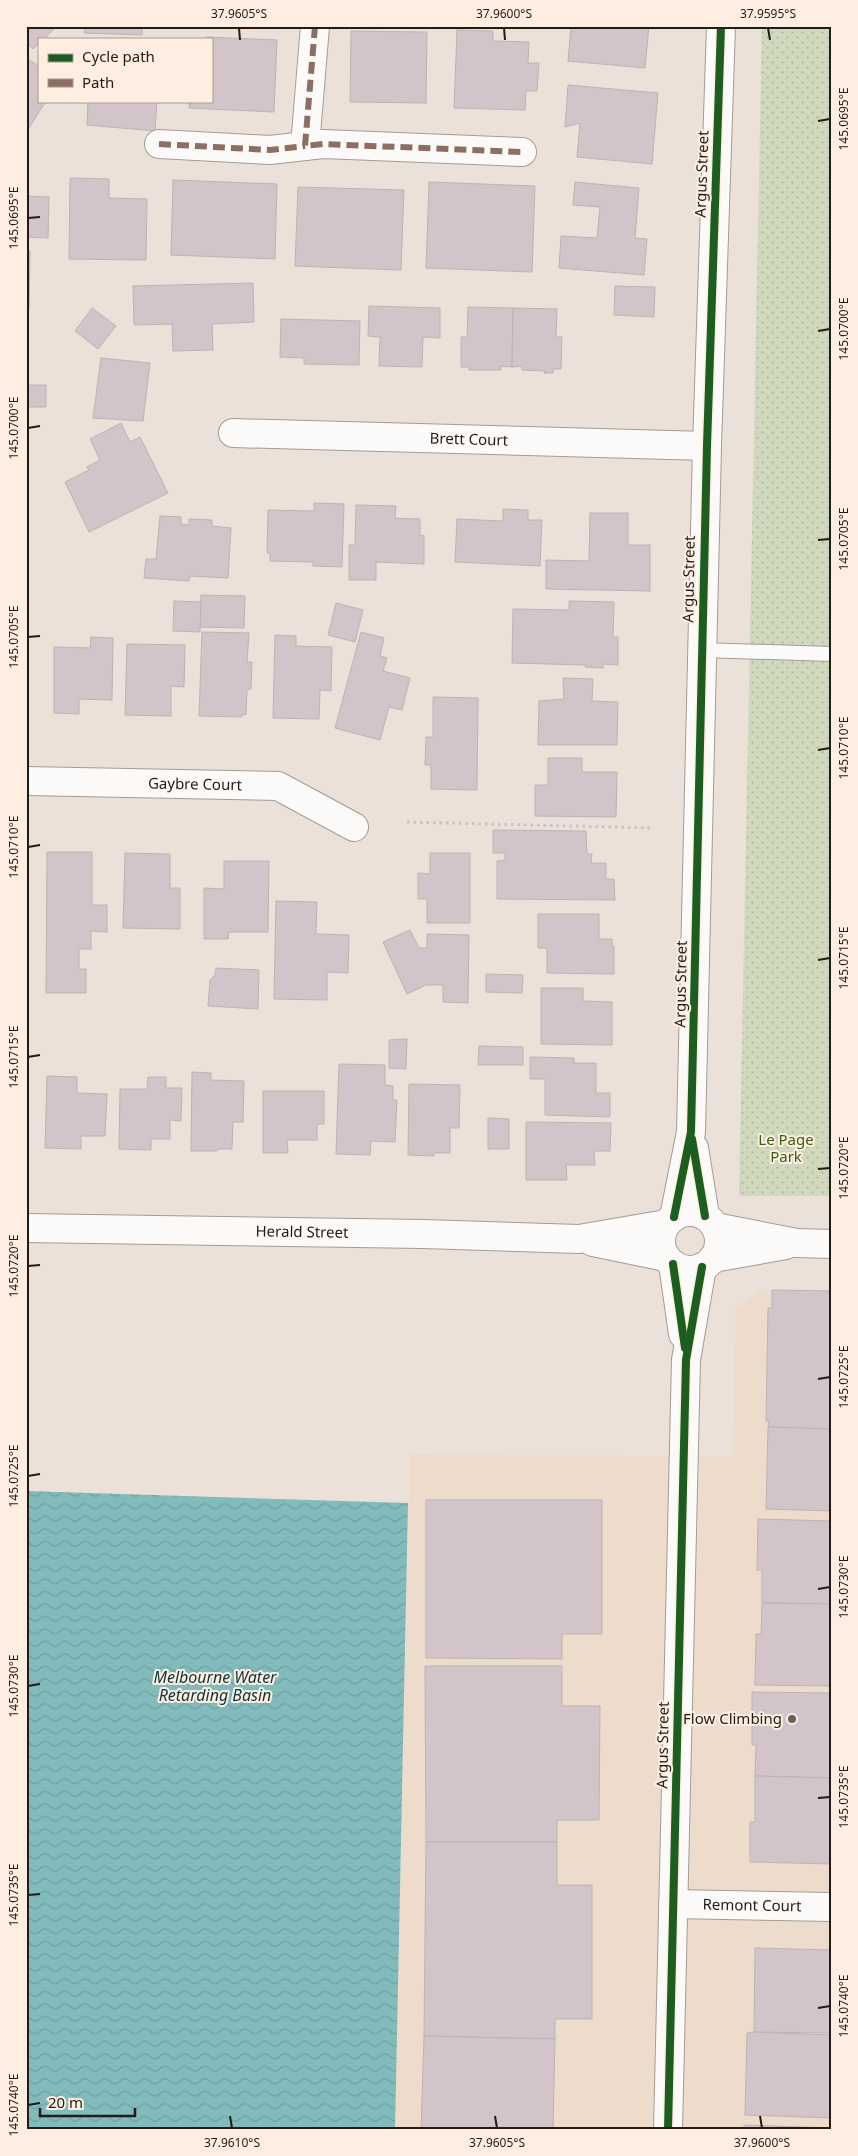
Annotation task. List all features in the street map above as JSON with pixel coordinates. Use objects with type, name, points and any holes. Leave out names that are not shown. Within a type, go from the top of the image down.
[{"type":"street","points":[[305,146],[316,26]]},
{"type":"street","name":"Argus Street","points":[[670,1221],[691,1132],[706,446],[721,26]]},
{"type":"street","points":[[159,144],[270,150],[323,144],[522,152]]},
{"type":"street","name":"Brett Court","points":[[233,433],[706,446]]},
{"type":"street","name":"Gaybre Court","points":[[26,781],[278,786],[354,828]]},
{"type":"street","name":"Argus Street","points":[[691,1132],[710,1221]]},
{"type":"street","points":[[797,1243],[708,1262],[687,1270],[670,1261],[661,1241],[670,1221],[689,1212],[710,1221],[797,1243],[832,1244]]},
{"type":"street","name":"Herald Street","points":[[579,1239],[670,1221]]},
{"type":"street","points":[[708,1262],[719,1243],[710,1221]]},
{"type":"street","name":"Herald Street","points":[[26,1228],[423,1234],[579,1239],[670,1261]]},
{"type":"street","name":"Argus Street","points":[[668,2130],[686,1360],[670,1261]]},
{"type":"street","name":"Argus Street","points":[[686,1360],[708,1262]]},
{"type":"street","name":"Remont Court","points":[[673,1904],[832,1908]]},
{"type":"lane","points":[[701,650],[832,654]]},
{"type":"path","points":[[407,822],[653,828]]},
{"type":"shaded area","points":[[759,1291],[832,1293],[832,2130],[395,2130],[410,1454],[732,1457],[736,1308]]},
{"type":"green space","name":"Le Page Park","points":[[762,26],[832,26],[832,1196],[739,1196]]},
{"type":"water","name":"Melbourne Water Retarding Basin","points":[[26,1491],[408,1503],[395,2130],[26,2130]]},
{"type":"building","points":[[26,26],[57,26],[45,38],[38,38],[38,44],[33,49],[26,42]]},
{"type":"building","points":[[85,26],[142,26],[142,35],[84,33]]},
{"type":"building","points":[[571,26],[649,26],[645,68],[568,61]]},
{"type":"building","points":[[457,30],[493,31],[493,41],[529,42],[528,63],[539,63],[537,91],[526,91],[525,110],[454,108]]},
{"type":"building","points":[[351,31],[427,32],[426,103],[350,102]]},
{"type":"building","points":[[207,37],[277,40],[274,112],[189,108],[190,102],[212,102],[212,38]]},
{"type":"building","points":[[26,58],[38,65],[38,102],[45,102],[27,131]]},
{"type":"building","points":[[568,85],[658,93],[652,164],[577,157],[580,123],[565,127]]},
{"type":"building","points":[[88,102],[157,102],[155,131],[87,125]]},
{"type":"building","points":[[70,178],[109,179],[109,198],[147,199],[146,260],[69,259]]},
{"type":"building","points":[[173,180],[277,184],[275,259],[171,255]]},
{"type":"building","points":[[429,182],[535,186],[532,272],[426,268]]},
{"type":"building","points":[[575,182],[639,188],[635,238],[647,239],[644,275],[559,268],[561,236],[597,238],[600,207],[573,205]]},
{"type":"building","points":[[298,187],[404,190],[401,270],[295,266]]},
{"type":"building","points":[[26,196],[49,197],[48,238],[26,237]]},
{"type":"building","points":[[26,251],[30,251],[29,309],[26,309]]},
{"type":"building","points":[[253,283],[254,322],[212,324],[213,350],[173,351],[172,324],[134,325],[133,286]]},
{"type":"building","points":[[615,286],[655,287],[654,317],[614,315]]},
{"type":"building","points":[[369,306],[440,308],[440,338],[423,337],[422,367],[379,366],[380,337],[368,336]]},
{"type":"building","points":[[468,307],[513,308],[512,367],[501,366],[501,370],[469,370],[469,367],[461,367],[461,337],[467,337]]},
{"type":"building","points":[[92,308],[116,326],[98,349],[75,331]]},
{"type":"building","points":[[513,308],[557,309],[556,337],[562,337],[561,369],[553,369],[553,373],[544,373],[545,371],[522,370],[522,366],[512,367]]},
{"type":"building","points":[[281,319],[360,321],[359,365],[304,364],[304,358],[280,357]]},
{"type":"building","points":[[101,358],[150,363],[143,421],[93,418]]},
{"type":"building","points":[[26,385],[46,385],[46,407],[27,407],[26,454]]},
{"type":"building","points":[[121,423],[130,442],[140,437],[168,493],[89,532],[65,482],[89,470],[87,467],[100,460],[90,439]]},
{"type":"building","points":[[314,503],[344,504],[342,567],[313,566],[313,562],[270,561],[270,553],[267,553],[268,510],[314,511]]},
{"type":"building","points":[[356,505],[396,506],[395,518],[420,519],[420,536],[424,535],[424,564],[376,562],[376,580],[349,580],[349,545],[355,545]]},
{"type":"building","points":[[503,509],[528,510],[528,520],[542,520],[540,566],[455,562],[457,519],[503,521]]},
{"type":"building","points":[[590,513],[628,513],[628,545],[650,545],[650,591],[546,589],[546,560],[589,561]]},
{"type":"building","points":[[160,516],[181,517],[181,524],[189,525],[189,519],[212,520],[212,526],[231,528],[228,578],[190,576],[189,581],[144,578],[146,559],[156,559]]},
{"type":"building","points":[[201,595],[245,596],[244,628],[200,627]]},
{"type":"building","points":[[174,601],[201,602],[200,632],[173,631]]},
{"type":"building","points":[[569,601],[614,602],[613,637],[618,637],[618,665],[603,664],[603,668],[585,667],[586,665],[512,663],[513,609],[569,610]]},
{"type":"building","points":[[336,603],[363,610],[355,642],[328,635]]},
{"type":"building","points":[[202,632],[249,633],[247,662],[252,662],[251,689],[247,690],[246,715],[242,714],[242,717],[199,716]]},
{"type":"building","points":[[361,632],[384,638],[380,656],[387,658],[383,671],[410,678],[402,710],[389,707],[380,740],[335,728]]},
{"type":"building","points":[[275,635],[296,636],[296,646],[332,647],[331,691],[320,690],[319,719],[273,718]]},
{"type":"building","points":[[91,637],[113,638],[112,700],[79,699],[79,714],[54,713],[54,647],[90,648]]},
{"type":"building","points":[[127,644],[185,645],[184,687],[171,686],[171,716],[125,715]]},
{"type":"building","points":[[563,678],[593,679],[592,701],[618,702],[617,745],[538,745],[539,701],[564,699]]},
{"type":"building","points":[[433,697],[478,698],[477,790],[431,789],[431,765],[425,765],[426,737],[433,737]]},
{"type":"building","points":[[548,758],[582,758],[582,772],[617,772],[616,817],[535,816],[535,785],[548,785]]},
{"type":"building","points":[[493,830],[586,831],[587,854],[592,854],[591,863],[606,863],[606,879],[614,879],[615,900],[497,899],[497,861],[505,860],[505,853],[493,853]]},
{"type":"building","points":[[47,852],[92,852],[92,905],[107,905],[107,932],[91,931],[91,949],[79,949],[79,969],[86,969],[86,993],[46,993]]},
{"type":"building","points":[[125,853],[170,854],[170,888],[180,888],[180,929],[123,928]]},
{"type":"building","points":[[430,853],[470,853],[470,923],[427,923],[427,899],[418,899],[418,873],[430,874]]},
{"type":"building","points":[[224,861],[269,861],[268,932],[229,932],[228,939],[204,939],[204,888],[224,889]]},
{"type":"building","points":[[276,901],[317,902],[316,934],[349,935],[348,973],[327,972],[327,1000],[274,999]]},
{"type":"building","points":[[538,914],[599,914],[599,939],[612,939],[612,946],[614,946],[614,974],[547,973],[547,948],[538,948]]},
{"type":"building","points":[[410,930],[419,948],[427,948],[427,934],[469,935],[468,1003],[443,1002],[443,985],[426,985],[407,994],[383,942]]},
{"type":"building","points":[[216,968],[259,970],[258,1009],[208,1006],[210,980],[215,975]]},
{"type":"building","points":[[486,974],[523,975],[522,993],[486,992]]},
{"type":"building","points":[[541,988],[583,988],[583,1001],[612,1002],[612,1045],[541,1044]]},
{"type":"building","points":[[407,1039],[406,1069],[389,1068],[389,1040]]},
{"type":"building","points":[[479,1046],[523,1047],[523,1065],[478,1065]]},
{"type":"building","points":[[530,1057],[574,1058],[574,1063],[596,1063],[596,1093],[610,1093],[610,1117],[545,1115],[545,1079],[530,1079]]},
{"type":"building","points":[[339,1064],[385,1065],[385,1085],[393,1086],[393,1100],[397,1100],[395,1142],[371,1141],[370,1155],[336,1154]]},
{"type":"building","points":[[192,1072],[211,1073],[211,1080],[244,1081],[243,1122],[233,1122],[232,1149],[191,1151]]},
{"type":"building","points":[[47,1076],[77,1077],[77,1093],[107,1094],[105,1136],[81,1136],[81,1149],[45,1148]]},
{"type":"building","points":[[148,1077],[166,1077],[166,1088],[182,1088],[181,1121],[170,1120],[170,1139],[151,1139],[151,1150],[119,1149],[120,1089],[147,1089]]},
{"type":"building","points":[[409,1084],[460,1085],[459,1128],[450,1128],[450,1153],[434,1153],[434,1156],[408,1155]]},
{"type":"building","points":[[263,1091],[324,1091],[324,1124],[317,1124],[317,1140],[287,1140],[288,1153],[263,1153]]},
{"type":"building","points":[[488,1118],[509,1119],[509,1149],[488,1149]]},
{"type":"building","points":[[526,1122],[611,1123],[610,1151],[594,1151],[595,1165],[566,1165],[567,1180],[526,1180]]},
{"type":"building","points":[[772,1290],[832,1291],[832,1429],[768,1427],[769,1421],[766,1421],[768,1308],[772,1308]]},
{"type":"building","points":[[768,1427],[832,1429],[832,1511],[766,1509]]},
{"type":"building","points":[[426,1500],[602,1500],[602,1634],[562,1634],[562,1659],[426,1658]]},
{"type":"building","points":[[758,1519],[832,1521],[832,1604],[762,1603],[762,1570],[757,1570]]},
{"type":"building","points":[[762,1603],[832,1604],[832,1686],[755,1685],[756,1634],[761,1634]]},
{"type":"building","points":[[425,1666],[562,1666],[562,1706],[600,1706],[599,1820],[557,1820],[557,1842],[426,1842]]},
{"type":"building","name":"Flow Climbing","points":[[752,1692],[832,1693],[832,1778],[755,1776],[756,1745],[752,1745]]},
{"type":"building","points":[[755,1776],[832,1778],[832,1864],[750,1862],[750,1822],[755,1822]]},
{"type":"building","points":[[426,1842],[557,1842],[557,1885],[592,1885],[592,2019],[555,2019],[555,2039],[424,2036]]},
{"type":"building","points":[[755,1948],[832,1950],[832,2033],[754,2032]]},
{"type":"building","points":[[747,2033],[832,2035],[832,2118],[745,2115]]},
{"type":"building","points":[[424,2036],[555,2039],[553,2130],[421,2130]]},
{"type":"building","points":[[744,2125],[832,2128],[832,2130],[744,2130]]},
{"type":"marked path","points":[[315,26],[305,146],[323,144],[522,152]]},
{"type":"marked path","points":[[159,144],[270,150],[305,146]]},
{"type":"cycle path","points":[[674,1217],[691,1132],[707,446],[721,26]]},
{"type":"cycle path","points":[[692,1139],[705,1216]]},
{"type":"cycle path","points":[[673,1264],[685,1348]]},
{"type":"cycle path","points":[[668,2130],[686,1360],[702,1267]]},
{"type":"place","name":"Flow Climbing","points":[[792,1719]]}]
